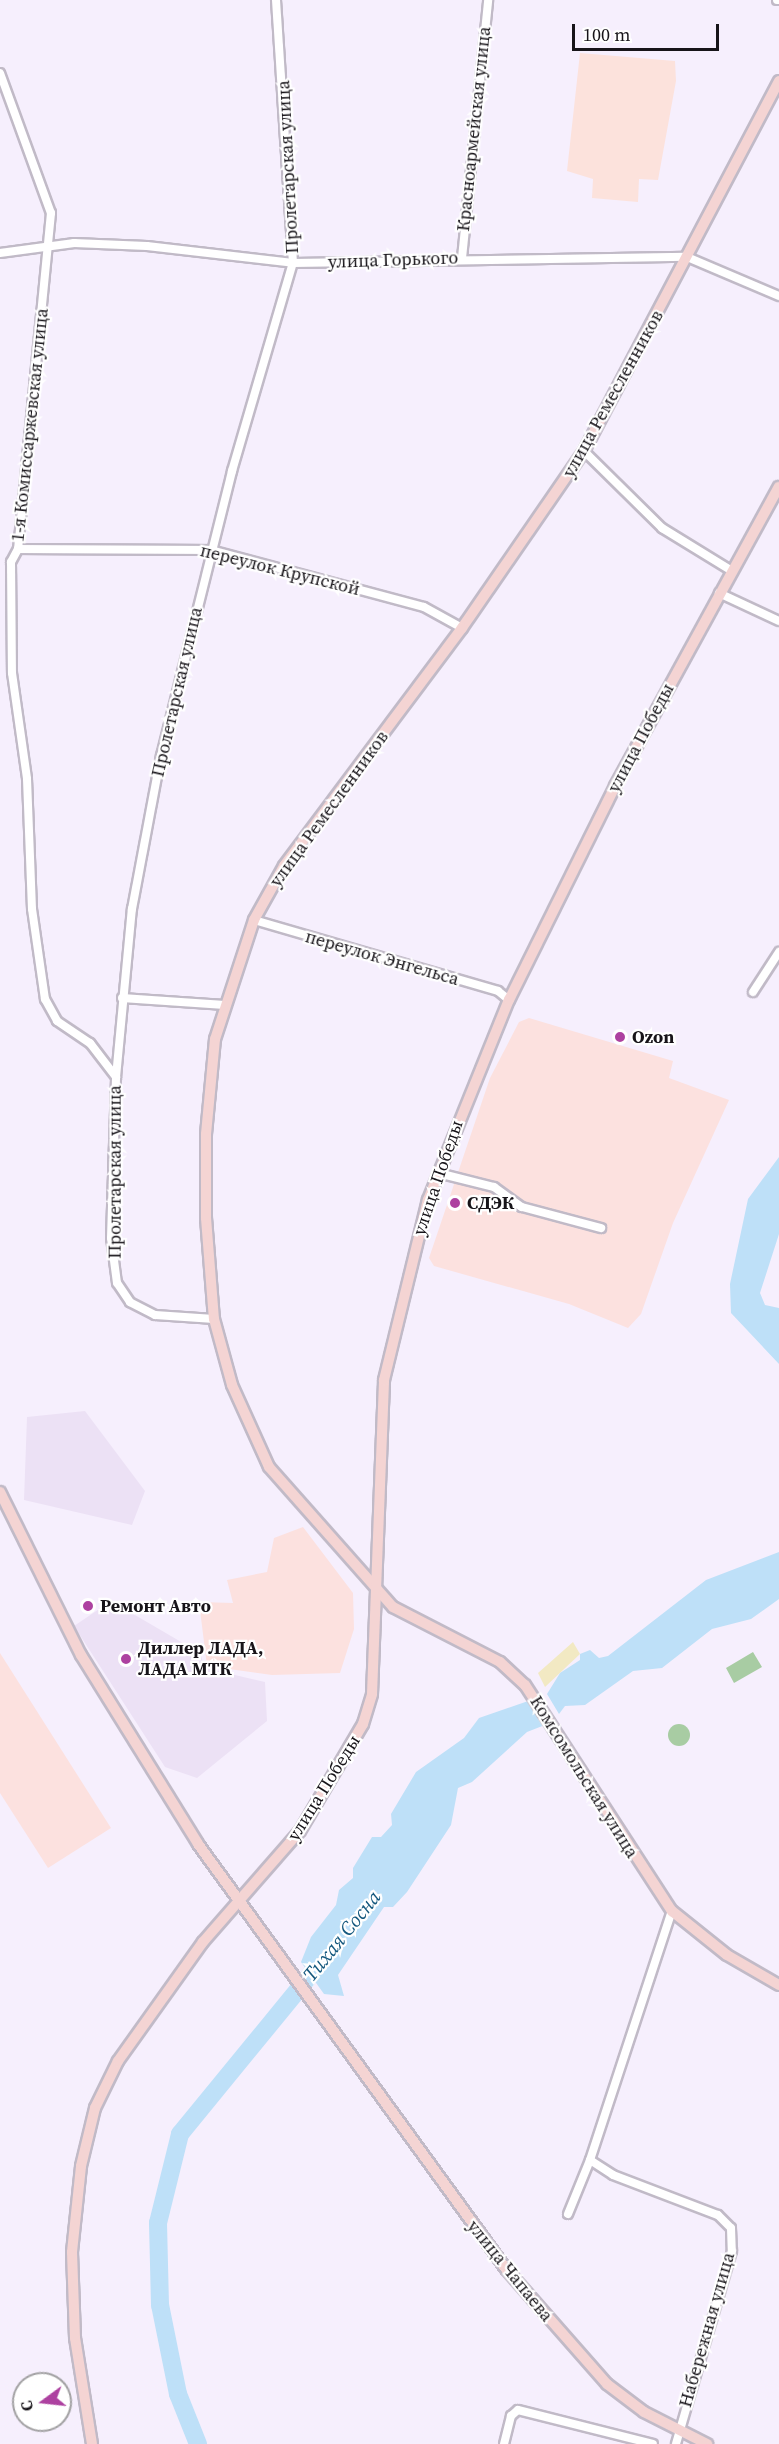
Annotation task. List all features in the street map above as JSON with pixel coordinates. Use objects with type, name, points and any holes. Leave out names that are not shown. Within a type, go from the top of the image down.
[{"type":"main road","name":"улица Ремесленников","points":[[374,1587],[269,1467],[231,1385],[214,1319],[206,1134],[215,1039],[254,920],[284,866],[462,628],[584,451],[779,81]]},
{"type":"main road","name":"улица Победы","points":[[92,2444],[75,2338],[72,2252],[81,2166],[95,2108],[118,2061],[238,1899],[300,1831],[363,1724],[372,1694],[374,1587],[384,1380],[411,1259],[438,1173],[509,1000],[719,593],[779,487]]},
{"type":"main road","name":"улица Чапаева","points":[[0,1492],[81,1655],[238,1899],[537,2306],[607,2384],[678,2431],[707,2444]]},
{"type":"main road","name":"Комсомольская улица","points":[[374,1587],[393,1607],[500,1662],[525,1685],[565,1743],[672,1911],[727,1955],[779,1985]]},
{"type":"street","name":"Пролетарская улица","points":[[214,1319],[155,1315],[130,1302],[117,1283],[111,1238],[116,1077],[122,998],[161,756],[211,550],[293,263],[276,0]]},
{"type":"street","name":"Красноармейская улица","points":[[462,258],[488,0]]},
{"type":"street","name":"1-я Комиссаржевская улица","points":[[0,73],[51,213],[18,549],[11,562],[12,673],[27,779],[32,909],[45,999],[57,1021],[90,1043],[116,1077]]},
{"type":"street","name":"улица Горького","points":[[0,253],[48,244],[147,246],[293,263],[462,258],[687,257],[779,296]]},
{"type":"street","points":[[584,451],[662,528],[732,571]]},
{"type":"street","name":"переулок Крупской","points":[[18,549],[211,550],[423,607],[462,628]]},
{"type":"street","points":[[0,560],[11,562]]},
{"type":"street","points":[[719,593],[779,621]]},
{"type":"street","name":"переулок Энгельса","points":[[254,920],[498,991],[509,1000]]},
{"type":"street","points":[[753,992],[779,952]]},
{"type":"street","points":[[122,998],[225,1005]]},
{"type":"street","points":[[438,1173],[494,1187],[522,1207],[601,1228]]},
{"type":"street","points":[[568,2214],[590,2160],[672,1911]]},
{"type":"street","name":"Набережная улица","points":[[590,2160],[613,2175],[718,2215],[731,2228],[732,2251],[675,2444]]},
{"type":"street","points":[[504,2444],[511,2416],[518,2410],[653,2444]]},
{"type":"shaded area","points":[[580,53],[675,61],[676,81],[658,180],[639,179],[638,202],[592,198],[593,179],[567,171]]},
{"type":"shaded area","points":[[529,1018],[673,1061],[669,1078],[729,1100],[673,1223],[641,1314],[628,1328],[569,1304],[434,1266],[429,1258],[490,1078],[519,1022]]},
{"type":"shaded area","points":[[85,1411],[145,1491],[132,1525],[24,1500],[27,1417]]},
{"type":"shaded area","points":[[303,1527],[353,1593],[354,1629],[340,1673],[272,1675],[207,1666],[199,1602],[233,1603],[227,1580],[267,1572],[274,1538]]},
{"type":"shaded area","points":[[111,1601],[200,1653],[205,1668],[265,1682],[267,1721],[197,1778],[165,1767],[74,1626]]},
{"type":"shaded area","points":[[0,1653],[111,1828],[48,1868],[0,1793]]},
{"type":"green space","points":[[753,1652],[762,1667],[734,1683],[726,1668]]},
{"type":"green space","points":[[679,1724],[687,1727],[690,1735],[687,1743],[679,1746],[671,1743],[668,1735],[671,1727]]},
{"type":"sand","points":[[573,1642],[580,1654],[545,1687],[538,1673]]},
{"type":"water","points":[[779,1157],[779,1234],[760,1293],[765,1305],[779,1308],[779,1364],[731,1313],[730,1284],[748,1199]]},
{"type":"water","points":[[779,1552],[779,1599],[751,1619],[712,1629],[662,1668],[633,1671],[585,1705],[565,1706],[559,1714],[547,1694],[560,1673],[580,1660],[580,1654],[590,1650],[599,1658],[608,1656],[706,1580]]},
{"type":"water","points":[[534,1699],[550,1723],[527,1732],[472,1782],[458,1788],[451,1825],[407,1892],[393,1907],[384,1907],[338,1975],[344,1996],[324,1994],[301,1962],[311,1937],[336,1905],[339,1890],[353,1878],[353,1868],[372,1837],[381,1837],[392,1825],[391,1814],[416,1772],[464,1738],[479,1718]]},
{"type":"waterway","name":"Тихая Сосна","points":[[198,2444],[178,2394],[160,2305],[158,2223],[180,2134],[325,1957]]},
{"type":"place","name":"Ozon","points":[[620,1037]]},
{"type":"place","name":"СДЭК","points":[[455,1203]]},
{"type":"place","name":"Ремонт Авто","points":[[88,1606]]},
{"type":"place","name":"Диллер ЛАДА, ЛАДА МТК","points":[[126,1659]]}]
